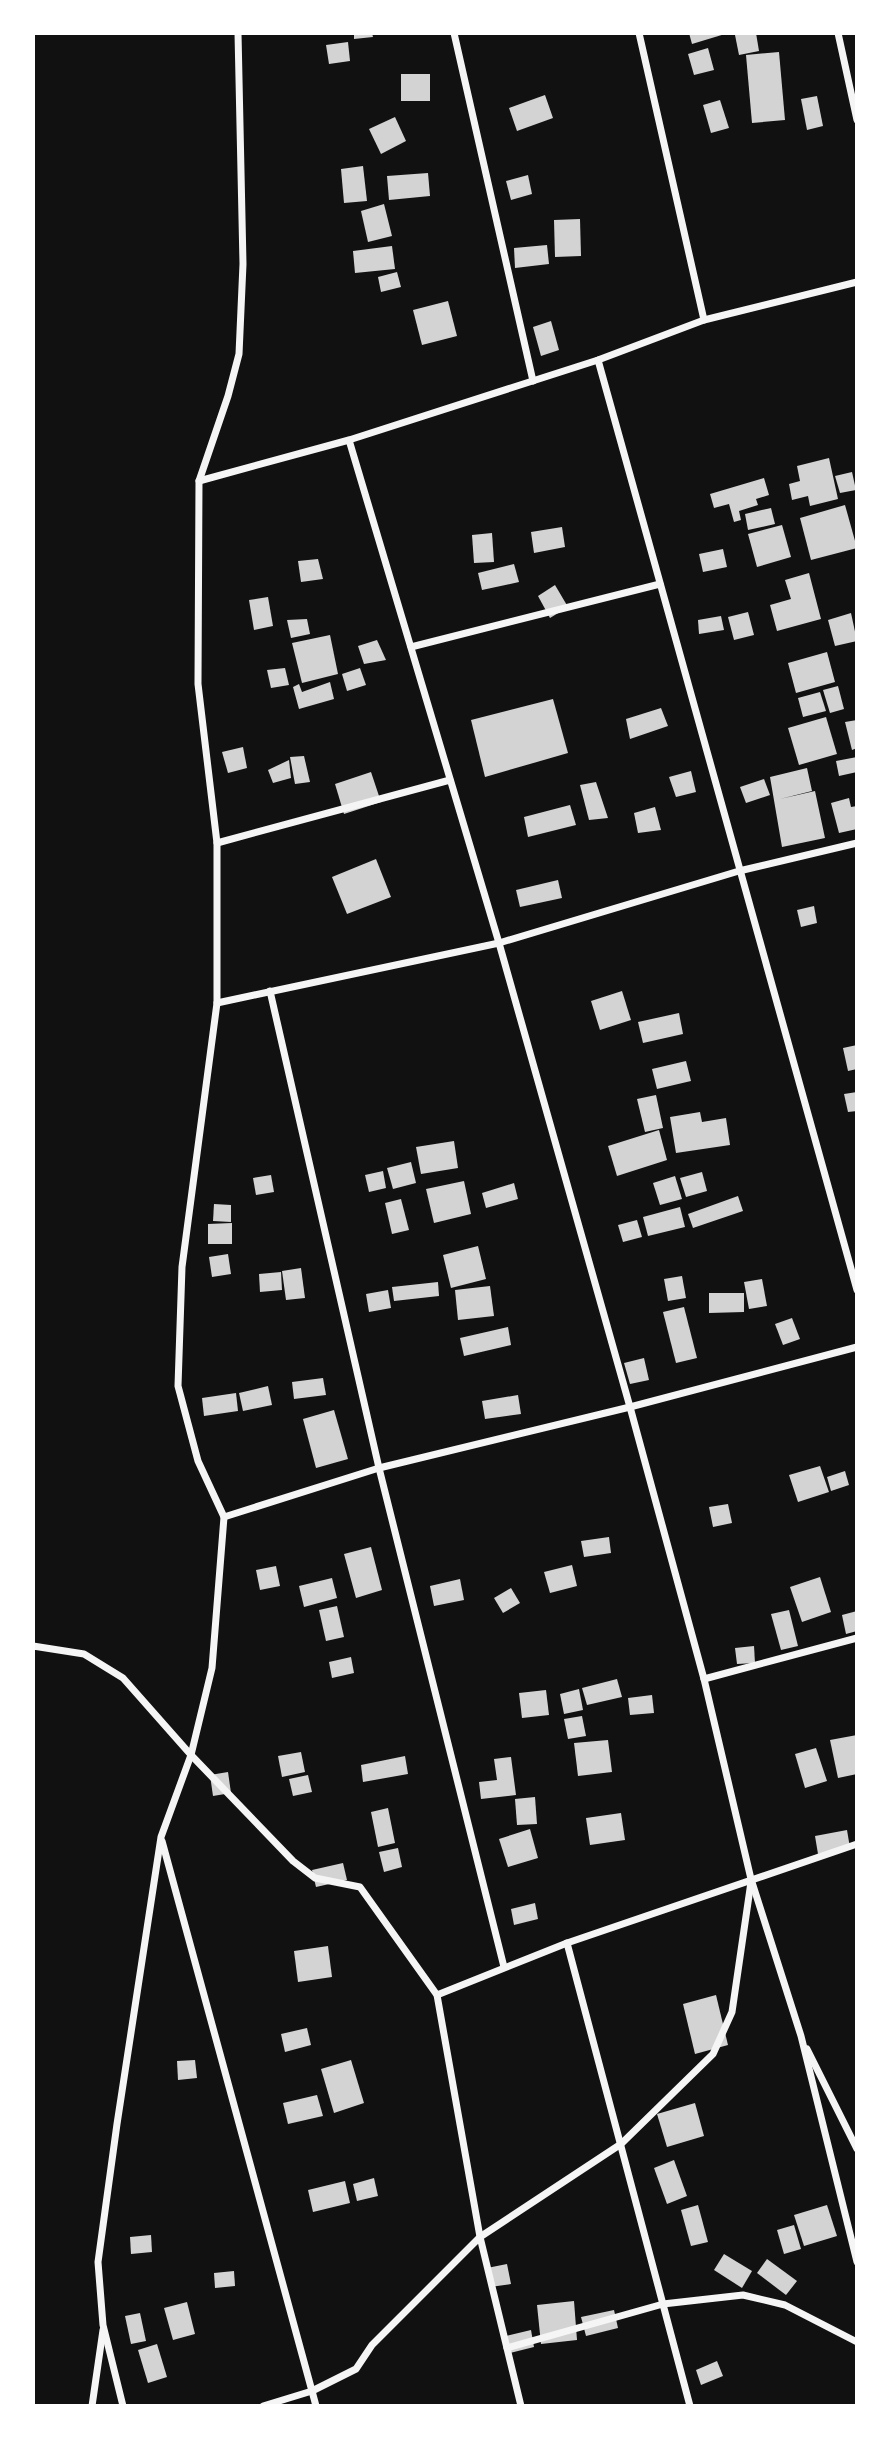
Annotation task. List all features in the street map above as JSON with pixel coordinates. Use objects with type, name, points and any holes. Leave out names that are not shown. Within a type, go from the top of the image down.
[{"type":"street","points":[[123,2406],[103,2325],[98,2262],[161,1838],[191,1755],[212,1668],[224,1517],[198,1461],[178,1386],[182,1267],[217,1003],[217,843],[198,684],[199,481],[228,396],[239,354],[243,264],[238,33]]},
{"type":"street","points":[[454,33],[533,381]]},
{"type":"street","points":[[639,33],[704,320]]},
{"type":"street","points":[[838,33],[857,120]]},
{"type":"street","points":[[199,481],[349,440],[598,360],[704,320],[857,282]]},
{"type":"street","points":[[598,360],[857,1290]]},
{"type":"street","points":[[349,440],[499,943],[630,1407],[704,1679],[751,1879],[801,2036],[857,2262]]},
{"type":"street","points":[[411,647],[660,584]]},
{"type":"street","points":[[217,843],[450,779]]},
{"type":"street","points":[[217,1003],[499,943],[739,871],[857,843]]},
{"type":"street","points":[[270,991],[379,1468],[504,1968]]},
{"type":"street","points":[[224,1517],[379,1468],[630,1407],[857,1347]]},
{"type":"street","points":[[704,1679],[857,1638]]},
{"type":"street","points":[[33,1646],[84,1654],[123,1678],[191,1755],[293,1861],[315,1878],[360,1887],[437,1995],[480,2237],[521,2406]]},
{"type":"street","points":[[161,1838],[316,2406]]},
{"type":"street","points":[[437,1995],[567,1943],[857,1844]]},
{"type":"street","points":[[262,2406],[312,2391],[356,2369],[372,2345],[480,2237],[621,2144],[713,2054],[732,2012],[751,1879]]},
{"type":"street","points":[[567,1943],[690,2406]]},
{"type":"street","points":[[801,2036],[857,2149]]},
{"type":"street","points":[[507,2348],[663,2304],[743,2295],[785,2305],[857,2342]]},
{"type":"street","points":[[92,2406],[103,2325]]},
{"type":"building","points":[[354,33],[372,33],[373,37],[354,39]]},
{"type":"building","points":[[689,33],[725,33],[725,34],[692,44]]},
{"type":"building","points":[[756,33],[759,51],[739,55],[735,35]]},
{"type":"building","points":[[348,42],[350,61],[329,64],[326,45]]},
{"type":"building","points":[[708,48],[714,70],[694,75],[688,54]]},
{"type":"building","points":[[779,52],[785,120],[752,123],[746,55]]},
{"type":"building","points":[[401,74],[430,74],[430,101],[401,101]]},
{"type":"building","points":[[545,95],[553,118],[517,131],[509,108]]},
{"type":"building","points":[[817,96],[823,126],[807,130],[801,99]]},
{"type":"building","points":[[720,100],[729,128],[711,133],[703,105]]},
{"type":"building","points":[[395,117],[406,141],[381,154],[369,129]]},
{"type":"building","points":[[363,166],[367,201],[344,203],[341,169]]},
{"type":"building","points":[[428,173],[430,196],[389,200],[387,176]]},
{"type":"building","points":[[528,175],[532,194],[511,200],[506,181]]},
{"type":"building","points":[[384,204],[392,236],[368,242],[361,211]]},
{"type":"building","points":[[580,219],[581,256],[555,257],[554,220]]},
{"type":"building","points":[[547,245],[549,264],[515,268],[514,248]]},
{"type":"building","points":[[392,246],[395,269],[355,273],[353,251]]},
{"type":"building","points":[[397,272],[401,287],[381,292],[378,277]]},
{"type":"building","points":[[448,301],[457,336],[422,345],[413,310]]},
{"type":"building","points":[[551,321],[559,350],[541,356],[533,327]]},
{"type":"building","points":[[829,458],[838,499],[810,506],[808,496],[792,500],[789,484],[800,481],[797,466]]},
{"type":"building","points":[[852,472],[856,490],[840,493],[835,476]]},
{"type":"building","points":[[764,478],[769,495],[756,499],[758,505],[739,511],[741,520],[734,522],[729,504],[714,508],[710,494]]},
{"type":"building","points":[[845,505],[857,548],[811,560],[800,518]]},
{"type":"building","points":[[771,508],[775,524],[748,530],[745,514]]},
{"type":"building","points":[[782,525],[791,557],[757,567],[748,534]]},
{"type":"building","points":[[562,527],[565,547],[534,553],[531,532]]},
{"type":"building","points":[[492,533],[494,562],[474,563],[472,535]]},
{"type":"building","points":[[723,549],[727,567],[703,572],[699,554]]},
{"type":"building","points":[[318,559],[323,579],[301,582],[298,561]]},
{"type":"building","points":[[514,564],[519,582],[482,590],[478,573]]},
{"type":"building","points":[[809,573],[821,619],[777,631],[770,605],[791,599],[785,580]]},
{"type":"building","points":[[555,585],[568,607],[550,618],[538,596]]},
{"type":"building","points":[[268,597],[273,626],[254,630],[249,600]]},
{"type":"building","points":[[748,612],[754,635],[734,640],[728,617]]},
{"type":"building","points":[[851,613],[857,641],[835,646],[828,620]]},
{"type":"building","points":[[721,616],[724,630],[699,634],[698,620]]},
{"type":"building","points":[[307,619],[310,634],[291,638],[287,620]]},
{"type":"building","points":[[330,635],[338,674],[302,683],[292,643]]},
{"type":"building","points":[[377,640],[386,660],[364,664],[358,646]]},
{"type":"building","points":[[827,652],[835,682],[796,693],[788,663]]},
{"type":"building","points":[[285,668],[289,685],[271,688],[267,670]]},
{"type":"building","points":[[360,668],[366,685],[347,691],[342,674]]},
{"type":"building","points":[[330,682],[334,699],[299,709],[293,687],[299,684],[302,692]]},
{"type":"building","points":[[838,686],[844,709],[830,713],[823,690]]},
{"type":"building","points":[[820,692],[826,711],[803,717],[798,698]]},
{"type":"building","points":[[553,699],[568,753],[485,777],[471,720]]},
{"type":"building","points":[[661,708],[668,726],[630,739],[626,719]]},
{"type":"building","points":[[826,717],[837,754],[799,765],[788,728]]},
{"type":"building","points":[[857,720],[857,748],[852,750],[845,722]]},
{"type":"building","points":[[243,747],[247,768],[228,773],[222,752]]},
{"type":"building","points":[[304,756],[310,782],[295,784],[290,757]]},
{"type":"building","points":[[857,757],[857,772],[839,776],[836,761]]},
{"type":"building","points":[[289,760],[291,778],[273,783],[268,770]]},
{"type":"building","points":[[807,768],[812,791],[780,799],[815,791],[825,838],[782,847],[770,777]]},
{"type":"building","points":[[691,771],[696,792],[676,797],[669,777]]},
{"type":"building","points":[[371,772],[381,802],[344,814],[335,784]]},
{"type":"building","points":[[764,779],[770,795],[746,803],[740,787]]},
{"type":"building","points":[[596,782],[608,818],[589,820],[580,785]]},
{"type":"building","points":[[849,798],[851,807],[857,806],[857,829],[839,833],[831,803]]},
{"type":"building","points":[[570,805],[576,825],[528,837],[524,817]]},
{"type":"building","points":[[655,807],[661,830],[638,833],[634,813]]},
{"type":"building","points":[[376,859],[391,897],[347,914],[332,877]]},
{"type":"building","points":[[558,880],[562,898],[520,907],[516,890]]},
{"type":"building","points":[[814,906],[817,923],[801,927],[797,910]]},
{"type":"building","points":[[622,991],[631,1020],[600,1030],[591,1001]]},
{"type":"building","points":[[679,1013],[683,1034],[643,1043],[638,1022]]},
{"type":"building","points":[[857,1045],[857,1069],[848,1071],[843,1048]]},
{"type":"building","points":[[686,1061],[691,1081],[657,1089],[652,1069]]},
{"type":"building","points":[[857,1092],[857,1111],[848,1112],[844,1094]]},
{"type":"building","points":[[656,1095],[663,1128],[645,1132],[637,1099]]},
{"type":"building","points":[[700,1112],[702,1122],[726,1118],[730,1145],[676,1153],[670,1117]]},
{"type":"building","points":[[659,1130],[667,1160],[617,1176],[608,1146]]},
{"type":"building","points":[[454,1141],[458,1168],[421,1174],[416,1147]]},
{"type":"building","points":[[411,1162],[416,1183],[393,1189],[387,1168]]},
{"type":"building","points":[[383,1171],[386,1188],[369,1192],[365,1175]]},
{"type":"building","points":[[702,1172],[707,1191],[686,1197],[680,1178]]},
{"type":"building","points":[[271,1175],[274,1192],[256,1195],[253,1178]]},
{"type":"building","points":[[675,1176],[682,1199],[660,1205],[653,1183]]},
{"type":"building","points":[[464,1181],[471,1214],[434,1223],[426,1189]]},
{"type":"building","points":[[514,1183],[518,1199],[486,1208],[482,1193]]},
{"type":"building","points":[[738,1196],[743,1211],[693,1228],[688,1214]]},
{"type":"building","points":[[401,1199],[409,1230],[392,1234],[385,1203]]},
{"type":"building","points":[[214,1204],[231,1205],[231,1222],[213,1221]]},
{"type":"building","points":[[680,1207],[685,1227],[648,1236],[643,1217]]},
{"type":"building","points":[[637,1220],[642,1237],[623,1242],[618,1225]]},
{"type":"building","points":[[232,1223],[232,1244],[208,1244],[208,1224]]},
{"type":"building","points":[[478,1246],[486,1279],[451,1288],[443,1255]]},
{"type":"building","points":[[228,1254],[231,1274],[212,1277],[209,1257]]},
{"type":"building","points":[[301,1268],[305,1298],[286,1300],[282,1271]]},
{"type":"building","points":[[281,1272],[282,1290],[260,1292],[259,1274]]},
{"type":"building","points":[[682,1276],[686,1298],[668,1301],[664,1279]]},
{"type":"building","points":[[762,1279],[767,1306],[749,1309],[744,1282]]},
{"type":"building","points":[[438,1282],[439,1296],[394,1301],[392,1287]]},
{"type":"building","points":[[490,1286],[494,1316],[458,1320],[455,1290]]},
{"type":"building","points":[[388,1290],[391,1308],[369,1312],[366,1294]]},
{"type":"building","points":[[709,1293],[744,1293],[744,1312],[709,1313]]},
{"type":"building","points":[[684,1307],[697,1358],[676,1363],[663,1312]]},
{"type":"building","points":[[792,1318],[800,1339],[783,1345],[775,1324]]},
{"type":"building","points":[[508,1327],[511,1345],[464,1356],[460,1338]]},
{"type":"building","points":[[644,1358],[649,1380],[630,1384],[624,1363]]},
{"type":"building","points":[[323,1378],[326,1395],[294,1399],[292,1382]]},
{"type":"building","points":[[268,1386],[272,1405],[243,1411],[239,1393]]},
{"type":"building","points":[[236,1393],[238,1411],[204,1416],[202,1398]]},
{"type":"building","points":[[518,1395],[521,1414],[485,1419],[482,1401]]},
{"type":"building","points":[[334,1410],[348,1459],[316,1468],[303,1419]]},
{"type":"building","points":[[820,1466],[829,1492],[798,1502],[789,1475]]},
{"type":"building","points":[[845,1471],[849,1485],[831,1491],[827,1477]]},
{"type":"building","points":[[728,1504],[732,1523],[713,1527],[709,1507]]},
{"type":"building","points":[[609,1537],[611,1553],[584,1557],[581,1541]]},
{"type":"building","points":[[371,1547],[382,1590],[356,1598],[344,1554]]},
{"type":"building","points":[[572,1565],[577,1586],[550,1593],[544,1572]]},
{"type":"building","points":[[276,1566],[280,1586],[260,1590],[256,1570]]},
{"type":"building","points":[[820,1577],[831,1612],[802,1622],[790,1587]]},
{"type":"building","points":[[332,1578],[337,1598],[304,1607],[299,1586]]},
{"type":"building","points":[[460,1579],[464,1600],[434,1606],[430,1586]]},
{"type":"building","points":[[511,1588],[520,1603],[503,1613],[494,1598]]},
{"type":"building","points":[[337,1606],[344,1637],[326,1641],[319,1610]]},
{"type":"building","points":[[789,1610],[798,1646],[781,1650],[771,1614]]},
{"type":"building","points":[[857,1611],[857,1631],[846,1634],[842,1615]]},
{"type":"building","points":[[754,1646],[755,1663],[737,1664],[735,1648]]},
{"type":"building","points":[[351,1657],[354,1673],[332,1678],[329,1662]]},
{"type":"building","points":[[617,1679],[622,1697],[587,1705],[582,1688]]},
{"type":"building","points":[[579,1689],[583,1710],[564,1714],[560,1694]]},
{"type":"building","points":[[546,1690],[549,1715],[522,1718],[519,1693]]},
{"type":"building","points":[[652,1695],[654,1713],[630,1715],[628,1698]]},
{"type":"building","points":[[582,1716],[586,1736],[568,1739],[564,1719]]},
{"type":"building","points":[[857,1735],[857,1774],[838,1778],[830,1740]]},
{"type":"building","points":[[608,1740],[612,1772],[578,1776],[574,1743]]},
{"type":"building","points":[[816,1748],[827,1781],[805,1788],[795,1754]]},
{"type":"building","points":[[301,1752],[305,1772],[282,1777],[278,1756]]},
{"type":"building","points":[[405,1756],[408,1774],[363,1782],[361,1765]]},
{"type":"building","points":[[511,1757],[516,1795],[481,1799],[479,1782],[497,1780],[494,1759]]},
{"type":"building","points":[[228,1772],[231,1793],[213,1796],[210,1775]]},
{"type":"building","points":[[308,1775],[312,1792],[293,1796],[289,1779]]},
{"type":"building","points":[[535,1797],[537,1824],[517,1825],[515,1799]]},
{"type":"building","points":[[388,1808],[395,1843],[378,1847],[371,1812]]},
{"type":"building","points":[[621,1813],[625,1840],[590,1845],[586,1818]]},
{"type":"building","points":[[530,1829],[538,1858],[508,1867],[499,1839]]},
{"type":"building","points":[[847,1830],[850,1848],[818,1854],[815,1836]]},
{"type":"building","points":[[398,1848],[402,1867],[384,1872],[379,1852]]},
{"type":"building","points":[[343,1863],[347,1880],[316,1887],[312,1870]]},
{"type":"building","points":[[535,1903],[538,1919],[514,1925],[511,1909]]},
{"type":"building","points":[[328,1946],[332,1977],[298,1982],[294,1951]]},
{"type":"building","points":[[716,1995],[728,2045],[695,2054],[683,2004]]},
{"type":"building","points":[[307,2028],[311,2045],[285,2052],[281,2034]]},
{"type":"building","points":[[195,2060],[197,2078],[178,2080],[177,2061]]},
{"type":"building","points":[[351,2060],[364,2103],[334,2113],[321,2069]]},
{"type":"building","points":[[317,2095],[323,2116],[288,2124],[283,2103]]},
{"type":"building","points":[[695,2103],[704,2136],[667,2147],[657,2114]]},
{"type":"building","points":[[674,2160],[687,2196],[667,2204],[654,2168]]},
{"type":"building","points":[[374,2178],[378,2196],[357,2201],[353,2184]]},
{"type":"building","points":[[345,2181],[350,2203],[313,2212],[308,2190]]},
{"type":"building","points":[[698,2205],[708,2242],[691,2246],[681,2210]]},
{"type":"building","points":[[827,2205],[837,2236],[804,2246],[794,2215]]},
{"type":"building","points":[[794,2225],[801,2249],[784,2254],[777,2230]]},
{"type":"building","points":[[151,2235],[152,2252],[131,2254],[130,2237]]},
{"type":"building","points":[[724,2254],[752,2271],[742,2288],[714,2270]]},
{"type":"building","points":[[767,2259],[797,2281],[786,2295],[757,2273]]},
{"type":"building","points":[[507,2264],[511,2284],[490,2287],[487,2268]]},
{"type":"building","points":[[234,2271],[235,2286],[215,2288],[214,2273]]},
{"type":"building","points":[[574,2301],[577,2340],[541,2344],[537,2305]]},
{"type":"building","points":[[187,2302],[195,2334],[173,2340],[164,2308]]},
{"type":"building","points":[[614,2310],[618,2328],[586,2336],[581,2317]]},
{"type":"building","points":[[140,2313],[146,2341],[131,2344],[125,2316]]},
{"type":"building","points":[[531,2330],[534,2347],[510,2353],[506,2336]]},
{"type":"building","points":[[157,2344],[167,2377],[148,2383],[138,2350]]},
{"type":"building","points":[[717,2361],[723,2376],[701,2385],[696,2370]]}]
